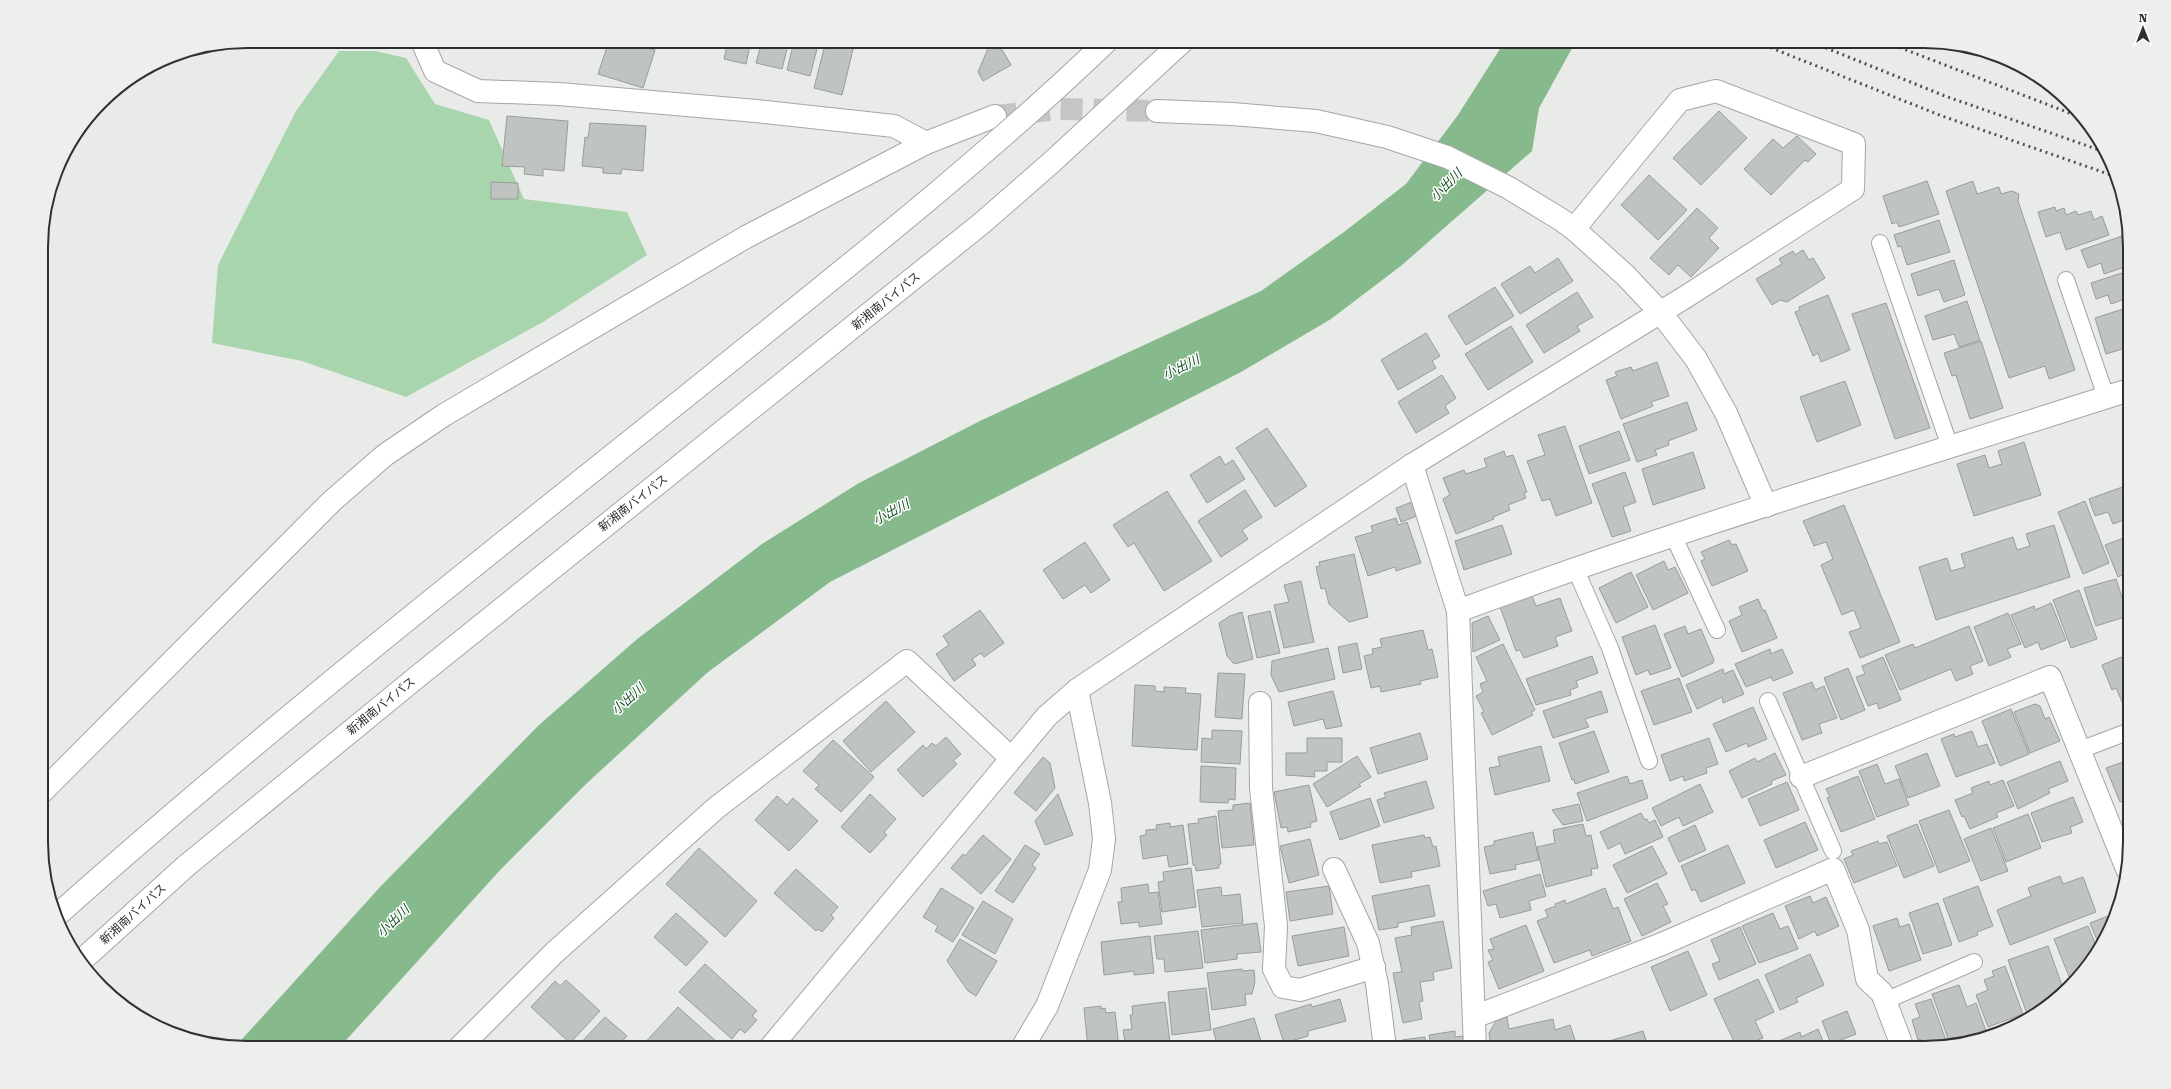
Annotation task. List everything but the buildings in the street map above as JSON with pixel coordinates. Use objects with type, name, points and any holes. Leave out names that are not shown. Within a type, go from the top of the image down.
[{"type":"main road","points":[[425,48],[435,70],[478,91],[559,94],[756,111],[886,125],[894,126],[926,143]]},
{"type":"main road","points":[[61,912],[125,855],[350,665],[985,154],[1099,48]]},
{"type":"main road","name":"新湘南バイパス","points":[[85,958],[186,866],[398,692],[982,223],[1053,161],[1175,48]]},
{"type":"main road","points":[[776,1041],[1047,716],[1077,690],[1412,465],[1661,313],[1853,189],[1854,144],[1716,91],[1680,100],[1567,224]]},
{"type":"main road","points":[[1157,110],[1316,121],[1387,137],[1447,157],[1509,188],[1567,224],[1625,275],[1661,313],[1696,359],[1722,406],[1766,506]]},
{"type":"main road","points":[[48,786],[332,501],[385,455],[444,415],[746,237],[926,143],[995,116]]},
{"type":"main road","points":[[1458,611],[1575,568],[1673,535],[2123,392]]},
{"type":"main road","points":[[1412,465],[1458,611],[1476,1041]]},
{"type":"main road","points":[[465,1041],[554,953],[716,808],[907,661],[1011,758]]},
{"type":"main road","points":[[1800,777],[2050,677],[2123,858]]},
{"type":"main road","points":[[1026,1041],[1047,1006],[1100,870],[1104,839],[1100,803],[1077,690]]},
{"type":"main road","points":[[1260,703],[1261,788],[1276,926],[1274,969],[1283,987],[1300,990],[1374,967]]},
{"type":"main road","points":[[1334,869],[1368,943],[1374,967],[1384,1041]]},
{"type":"main road","points":[[1474,1017],[1662,944],[1833,869],[1858,930],[1868,979],[1882,993],[1901,1041]]},
{"type":"lane","points":[[1880,244],[1950,447]]},
{"type":"lane","points":[[2066,280],[2106,397]]},
{"type":"lane","points":[[1673,535],[1716,630]]},
{"type":"lane","points":[[1575,568],[1610,648],[1649,761]]},
{"type":"lane","points":[[1768,701],[1833,851]]},
{"type":"lane","points":[[2080,750],[2123,734]]},
{"type":"lane","points":[[1886,1001],[1974,962]]},
{"type":"shaded area","points":[[339,51],[375,51],[406,58],[435,104],[489,120],[524,199],[627,212],[647,255],[543,322],[406,397],[302,361],[212,343],[218,265],[296,111]]},
{"type":"water","name":"小出川","points":[[1501,48],[1572,48],[1539,108],[1532,151],[1402,265],[1331,319],[1241,372],[830,582],[708,672],[586,784],[501,869],[345,1041],[240,1041],[381,886],[539,725],[636,640],[762,544],[859,483],[982,420],[1261,291],[1344,232],[1406,184],[1458,115]]},
{"type":"tunnel","points":[[995,116],[1059,109],[1157,111]]},
{"type":"railway","points":[[1772,48],[1942,116],[2109,174]]},
{"type":"railway","points":[[1826,48],[1945,96],[2097,149]]},
{"type":"railway","points":[[1901,48],[2072,114]]}]
